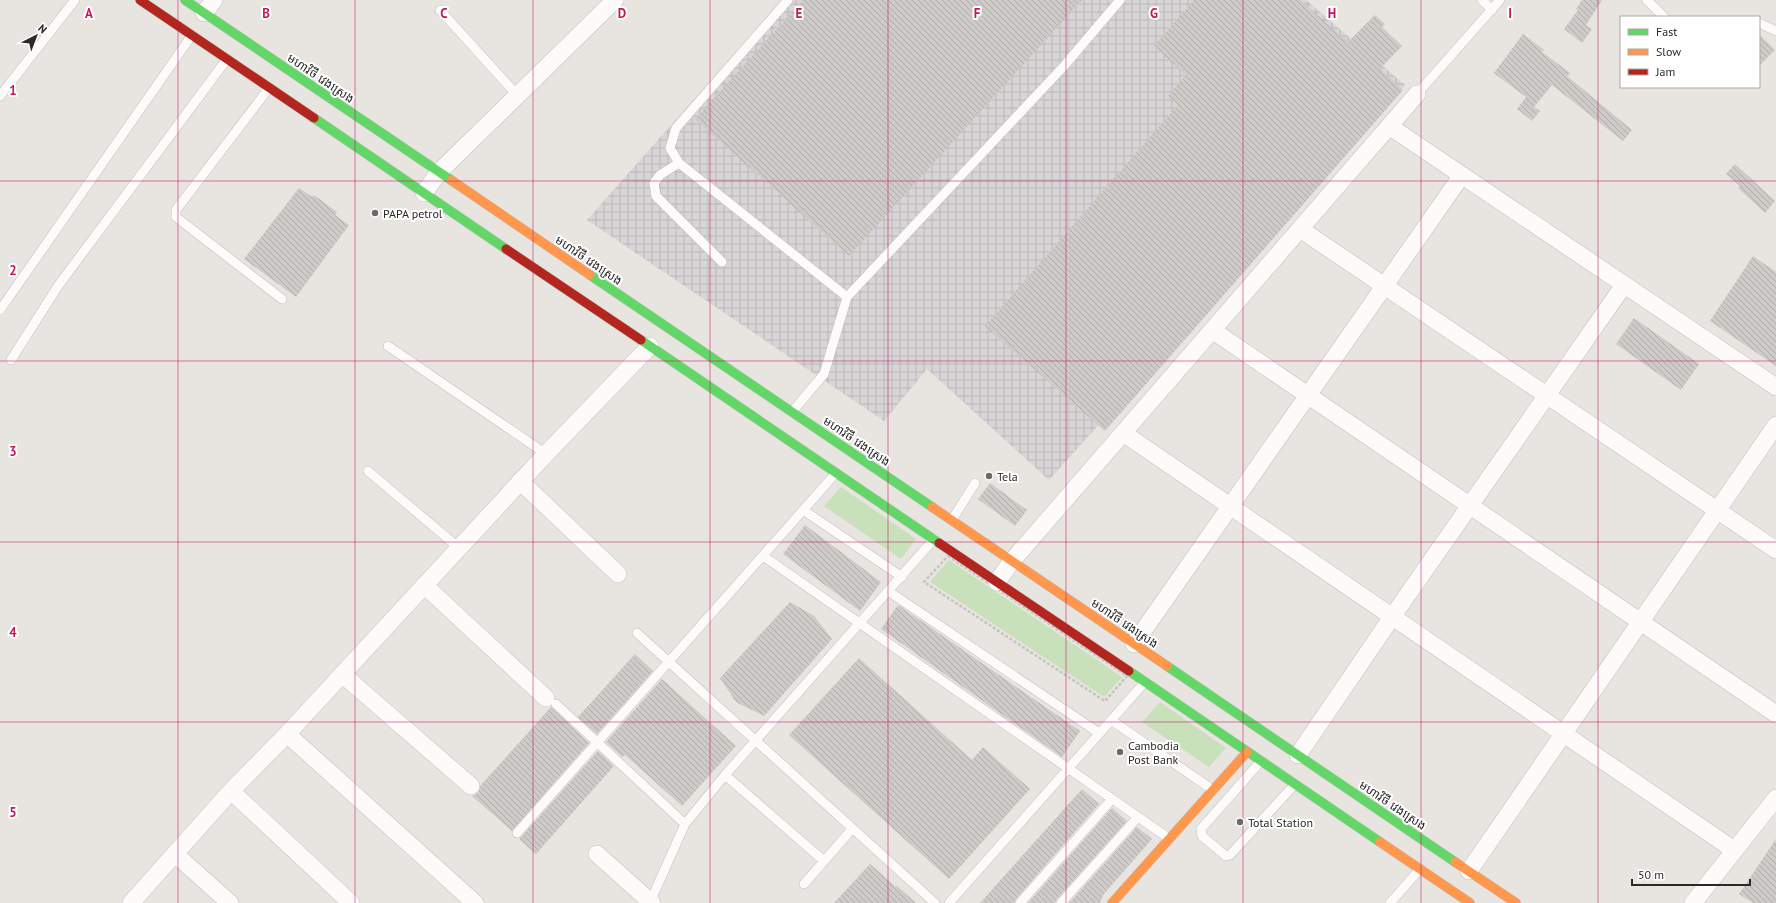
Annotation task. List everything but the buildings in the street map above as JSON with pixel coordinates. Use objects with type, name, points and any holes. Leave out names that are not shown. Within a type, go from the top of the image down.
[{"type":"main road","points":[[140,0],[650,346],[779,431],[836,473],[1420,869],[1451,898],[1470,903]]},
{"type":"main road","name":"មហាវិថី វេងស្រេង","points":[[185,0],[209,7],[439,172],[790,414],[952,520],[1516,903]]},
{"type":"main road","points":[[1112,903],[1247,752]]},
{"type":"street","points":[[424,193],[439,172],[518,96],[612,1]]},
{"type":"street","points":[[997,582],[1012,561],[1417,94]]},
{"type":"street","points":[[1389,126],[1776,387]]},
{"type":"street","points":[[1134,644],[1462,175]]},
{"type":"street","points":[[1300,229],[1776,550]]},
{"type":"street","points":[[1298,755],[1392,617],[1624,285]]},
{"type":"street","points":[[1212,330],[1776,714]]},
{"type":"street","points":[[132,903],[232,790],[287,734],[520,481],[650,346]]},
{"type":"street","points":[[1469,871],[1776,425]]},
{"type":"street","points":[[1123,433],[1734,850]]},
{"type":"street","points":[[520,481],[618,574]]},
{"type":"street","points":[[424,585],[551,701]]},
{"type":"street","points":[[342,674],[471,786]]},
{"type":"street","points":[[287,734],[475,903]]},
{"type":"street","points":[[232,790],[351,903]]},
{"type":"street","points":[[1692,903],[1776,798]]},
{"type":"street","points":[[174,854],[230,903]]},
{"type":"street","points":[[597,854],[651,903]]},
{"type":"lane","points":[[0,96],[75,0]]},
{"type":"lane","points":[[788,0],[676,128],[670,148],[679,162],[847,297]]},
{"type":"lane","points":[[790,414],[824,374],[847,297],[1064,66],[1120,0]]},
{"type":"lane","points":[[1482,0],[1492,10]]},
{"type":"lane","points":[[1417,94],[1500,0]]},
{"type":"lane","points":[[1647,0],[1663,16]]},
{"type":"lane","points":[[440,10],[518,96]]},
{"type":"lane","points":[[1760,23],[1776,31]]},
{"type":"lane","points":[[0,310],[192,35]]},
{"type":"lane","points":[[10,360],[58,286],[228,59]]},
{"type":"lane","points":[[269,88],[176,210],[175,214],[176,217],[282,299]]},
{"type":"lane","points":[[679,162],[660,175],[654,183],[656,196],[722,262]]},
{"type":"lane","points":[[388,346],[546,454]]},
{"type":"lane","points":[[368,471],[459,548]]},
{"type":"lane","points":[[517,833],[836,473]]},
{"type":"lane","points":[[952,520],[975,483]]},
{"type":"lane","points":[[803,510],[902,577]]},
{"type":"lane","points":[[651,903],[685,824],[725,775],[902,577],[934,539]]},
{"type":"lane","points":[[762,556],[1164,835]]},
{"type":"lane","points":[[888,591],[1099,734]]},
{"type":"lane","points":[[637,633],[935,903]]},
{"type":"lane","points":[[949,903],[1145,682]]},
{"type":"lane","points":[[551,701],[598,742],[685,824]]},
{"type":"lane","points":[[1111,720],[1213,790]]},
{"type":"lane","points":[[1261,761],[1201,829],[1202,836],[1226,856],[1230,856],[1295,784]]},
{"type":"lane","points":[[725,775],[824,861]]},
{"type":"lane","points":[[1020,903],[1112,799]]},
{"type":"lane","points":[[1061,903],[1138,817]]},
{"type":"lane","points":[[804,884],[852,829]]},
{"type":"lane","points":[[1390,903],[1420,869]]},
{"type":"path","points":[[948,556],[995,587],[1127,676],[1105,701],[924,582],[948,556]]},
{"type":"shaded area","points":[[782,0],[1306,0],[1405,85],[1049,480],[927,369],[884,421],[587,220]]},
{"type":"green space","points":[[841,487],[916,539],[901,559],[824,506]]},
{"type":"green space","points":[[949,560],[1122,677],[1104,697],[930,582]]},
{"type":"green space","points":[[1160,702],[1226,748],[1209,767],[1142,722]]},
{"type":"traffic: fast","points":[[185,0],[451,180]]},
{"type":"traffic: fast","points":[[314,118],[506,249]]},
{"type":"traffic: fast","points":[[590,275],[932,507]]},
{"type":"traffic: fast","points":[[641,340],[939,543]]},
{"type":"traffic: fast","points":[[1167,666],[1455,862]]},
{"type":"traffic: fast","points":[[1129,671],[1380,842]]},
{"type":"traffic: slow","points":[[451,180],[590,275]]},
{"type":"traffic: slow","points":[[932,507],[1167,666]]},
{"type":"traffic: slow","points":[[1112,903],[1247,752]]},
{"type":"traffic: slow","points":[[1380,842],[1470,903]]},
{"type":"traffic: slow","points":[[1455,862],[1516,903]]},
{"type":"traffic: jam","points":[[140,0],[314,118]]},
{"type":"traffic: jam","points":[[506,249],[641,340]]},
{"type":"traffic: jam","points":[[939,543],[1129,671]]},
{"type":"place","name":"PAPA petrol","points":[[375,213]]},
{"type":"place","name":"Tela","points":[[989,476]]},
{"type":"place","name":"Cambodia Post Bank","points":[[1120,752]]},
{"type":"place","name":"Total Station","points":[[1240,822]]}]
